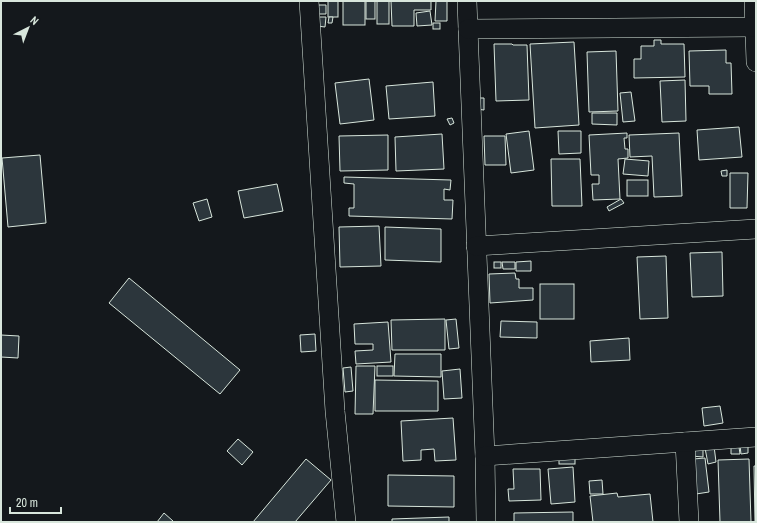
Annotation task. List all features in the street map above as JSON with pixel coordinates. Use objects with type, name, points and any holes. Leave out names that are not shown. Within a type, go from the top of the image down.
[{"type":"street","points":[[309,1],[335,411],[346,522]]},
{"type":"street","points":[[466,1],[486,522]]},
{"type":"street","points":[[754,1],[756,62]]},
{"type":"street","points":[[468,29],[754,27]]},
{"type":"street","points":[[476,246],[756,229]]},
{"type":"street","points":[[484,456],[756,437]]},
{"type":"street","points":[[684,442],[689,522]]},
{"type":"building","points":[[328,1],[338,1],[338,17],[328,17]]},
{"type":"building","points":[[343,1],[365,1],[365,25],[343,25]]},
{"type":"building","points":[[366,1],[375,1],[375,19],[366,19]]},
{"type":"building","points":[[377,1],[389,1],[389,24],[377,24]]},
{"type":"building","points":[[391,1],[431,1],[431,10],[414,10],[414,26],[392,26]]},
{"type":"building","points":[[436,1],[447,1],[447,21],[435,21]]},
{"type":"building","points":[[317,5],[326,5],[326,14],[316,14]]},
{"type":"building","points":[[430,11],[432,25],[417,26],[416,13]]},
{"type":"building","points":[[317,17],[326,17],[325,27],[317,26]]},
{"type":"building","points":[[329,17],[333,17],[332,23],[328,23]]},
{"type":"building","points":[[433,23],[440,23],[440,29],[433,29]]},
{"type":"building","points":[[654,40],[661,40],[661,44],[684,44],[685,77],[634,78],[634,59],[641,59],[641,46],[654,46]]},
{"type":"building","points":[[574,42],[579,125],[535,128],[530,44]]},
{"type":"building","points":[[494,44],[527,45],[529,100],[496,101]]},
{"type":"building","points":[[726,50],[726,63],[731,63],[732,94],[709,94],[709,86],[690,86],[689,51]]},
{"type":"building","points":[[616,51],[618,111],[589,112],[587,52]]},
{"type":"building","points":[[369,79],[374,120],[340,124],[335,83]]},
{"type":"building","points":[[685,80],[686,121],[662,122],[660,81]]},
{"type":"building","points":[[433,82],[435,116],[389,119],[386,86]]},
{"type":"building","points":[[631,92],[635,121],[623,122],[620,93]]},
{"type":"building","points":[[476,98],[484,98],[484,110],[476,109]]},
{"type":"building","points":[[592,113],[617,113],[617,125],[592,124]]},
{"type":"building","points":[[452,118],[454,123],[450,125],[447,119]]},
{"type":"building","points":[[739,127],[742,157],[699,160],[697,130]]},
{"type":"building","points":[[529,131],[534,170],[511,173],[506,134]]},
{"type":"building","points":[[558,131],[581,131],[581,153],[559,154]]},
{"type":"building","points":[[627,133],[627,138],[624,138],[625,149],[628,149],[628,158],[618,159],[620,199],[593,200],[592,184],[599,184],[599,175],[591,175],[589,135]]},
{"type":"building","points":[[679,133],[682,196],[654,197],[652,156],[630,157],[629,135]]},
{"type":"building","points":[[442,134],[444,169],[396,171],[395,137]]},
{"type":"building","points":[[388,135],[388,170],[340,171],[339,136]]},
{"type":"building","points":[[484,136],[505,136],[506,165],[485,165]]},
{"type":"building","points":[[40,155],[46,223],[8,227],[2,158]]},
{"type":"building","points":[[551,159],[580,159],[582,206],[552,206]]},
{"type":"building","points":[[625,159],[649,161],[648,176],[623,174]]},
{"type":"building","points":[[727,170],[727,176],[722,176],[721,171]]},
{"type":"building","points":[[730,173],[748,173],[747,208],[730,208]]},
{"type":"building","points":[[344,177],[451,180],[450,190],[444,189],[444,200],[453,200],[452,219],[349,216],[349,208],[354,208],[354,184],[344,183]]},
{"type":"building","points":[[627,180],[648,180],[648,196],[627,196]]},
{"type":"building","points":[[277,184],[283,211],[244,218],[238,191]]},
{"type":"building","points":[[207,199],[212,217],[199,221],[193,203]]},
{"type":"building","points":[[621,199],[624,203],[609,211],[607,207]]},
{"type":"building","points":[[379,226],[381,266],[340,267],[339,227]]},
{"type":"building","points":[[385,227],[441,229],[441,262],[385,260]]},
{"type":"building","points":[[722,252],[723,296],[692,297],[690,253]]},
{"type":"building","points":[[666,256],[668,318],[640,319],[637,257]]},
{"type":"building","points":[[531,261],[531,271],[516,271],[516,262]]},
{"type":"building","points":[[494,262],[501,262],[501,268],[494,268]]},
{"type":"building","points":[[502,262],[515,262],[515,269],[503,269]]},
{"type":"building","points":[[515,273],[516,279],[519,279],[519,288],[533,288],[533,300],[490,303],[489,274]]},
{"type":"building","points":[[129,278],[240,370],[220,394],[109,303]]},
{"type":"building","points":[[540,284],[574,284],[574,319],[540,319]]},
{"type":"building","points":[[445,319],[445,350],[392,350],[391,320]]},
{"type":"building","points":[[456,319],[459,348],[449,349],[446,320]]},
{"type":"building","points":[[501,321],[537,322],[537,338],[500,337]]},
{"type":"building","points":[[388,322],[391,362],[356,364],[355,351],[373,350],[373,344],[355,344],[354,324]]},
{"type":"building","points":[[315,334],[316,351],[301,352],[300,335]]},
{"type":"building","points":[[1,335],[19,336],[18,358],[1,357]]},
{"type":"building","points":[[629,338],[630,360],[591,362],[590,341]]},
{"type":"building","points":[[395,354],[441,354],[441,377],[394,376]]},
{"type":"building","points":[[356,366],[375,366],[373,414],[355,414]]},
{"type":"building","points":[[377,366],[393,366],[393,376],[377,376]]},
{"type":"building","points":[[351,367],[353,391],[345,392],[343,368]]},
{"type":"building","points":[[460,369],[462,398],[444,399],[442,371]]},
{"type":"building","points":[[375,380],[438,381],[438,411],[375,411]]},
{"type":"building","points":[[720,406],[723,423],[704,426],[702,408]]},
{"type":"building","points":[[453,418],[456,460],[435,461],[434,449],[421,450],[421,460],[403,461],[401,421]]},
{"type":"building","points":[[238,439],[253,452],[242,465],[227,451]]},
{"type":"building","points":[[748,445],[748,453],[741,454],[740,446]]},
{"type":"building","points":[[692,446],[703,447],[703,457],[691,456]]},
{"type":"building","points":[[714,446],[716,462],[708,464],[705,448]]},
{"type":"building","points":[[731,447],[739,447],[740,454],[731,454]]},
{"type":"building","points":[[559,453],[575,453],[575,464],[559,464]]},
{"type":"building","points":[[705,458],[709,492],[696,494],[693,459]]},
{"type":"building","points":[[306,459],[331,480],[295,522],[253,522]]},
{"type":"building","points":[[749,459],[751,522],[720,522],[718,460]]},
{"type":"building","points":[[754,466],[756,466],[756,522],[755,522]]},
{"type":"building","points":[[573,467],[575,502],[551,504],[548,469]]},
{"type":"building","points":[[513,469],[540,469],[541,500],[509,501],[508,489],[514,489]]},
{"type":"building","points":[[388,475],[454,476],[454,507],[388,506]]},
{"type":"building","points":[[602,480],[603,494],[590,494],[589,481]]},
{"type":"building","points":[[617,493],[618,497],[650,494],[653,522],[593,522],[590,496]]},
{"type":"building","points":[[573,512],[573,522],[514,522],[514,513]]},
{"type":"building","points":[[164,513],[173,521],[172,522],[157,522]]},
{"type":"building","points":[[449,517],[449,522],[392,522],[392,519]]}]
